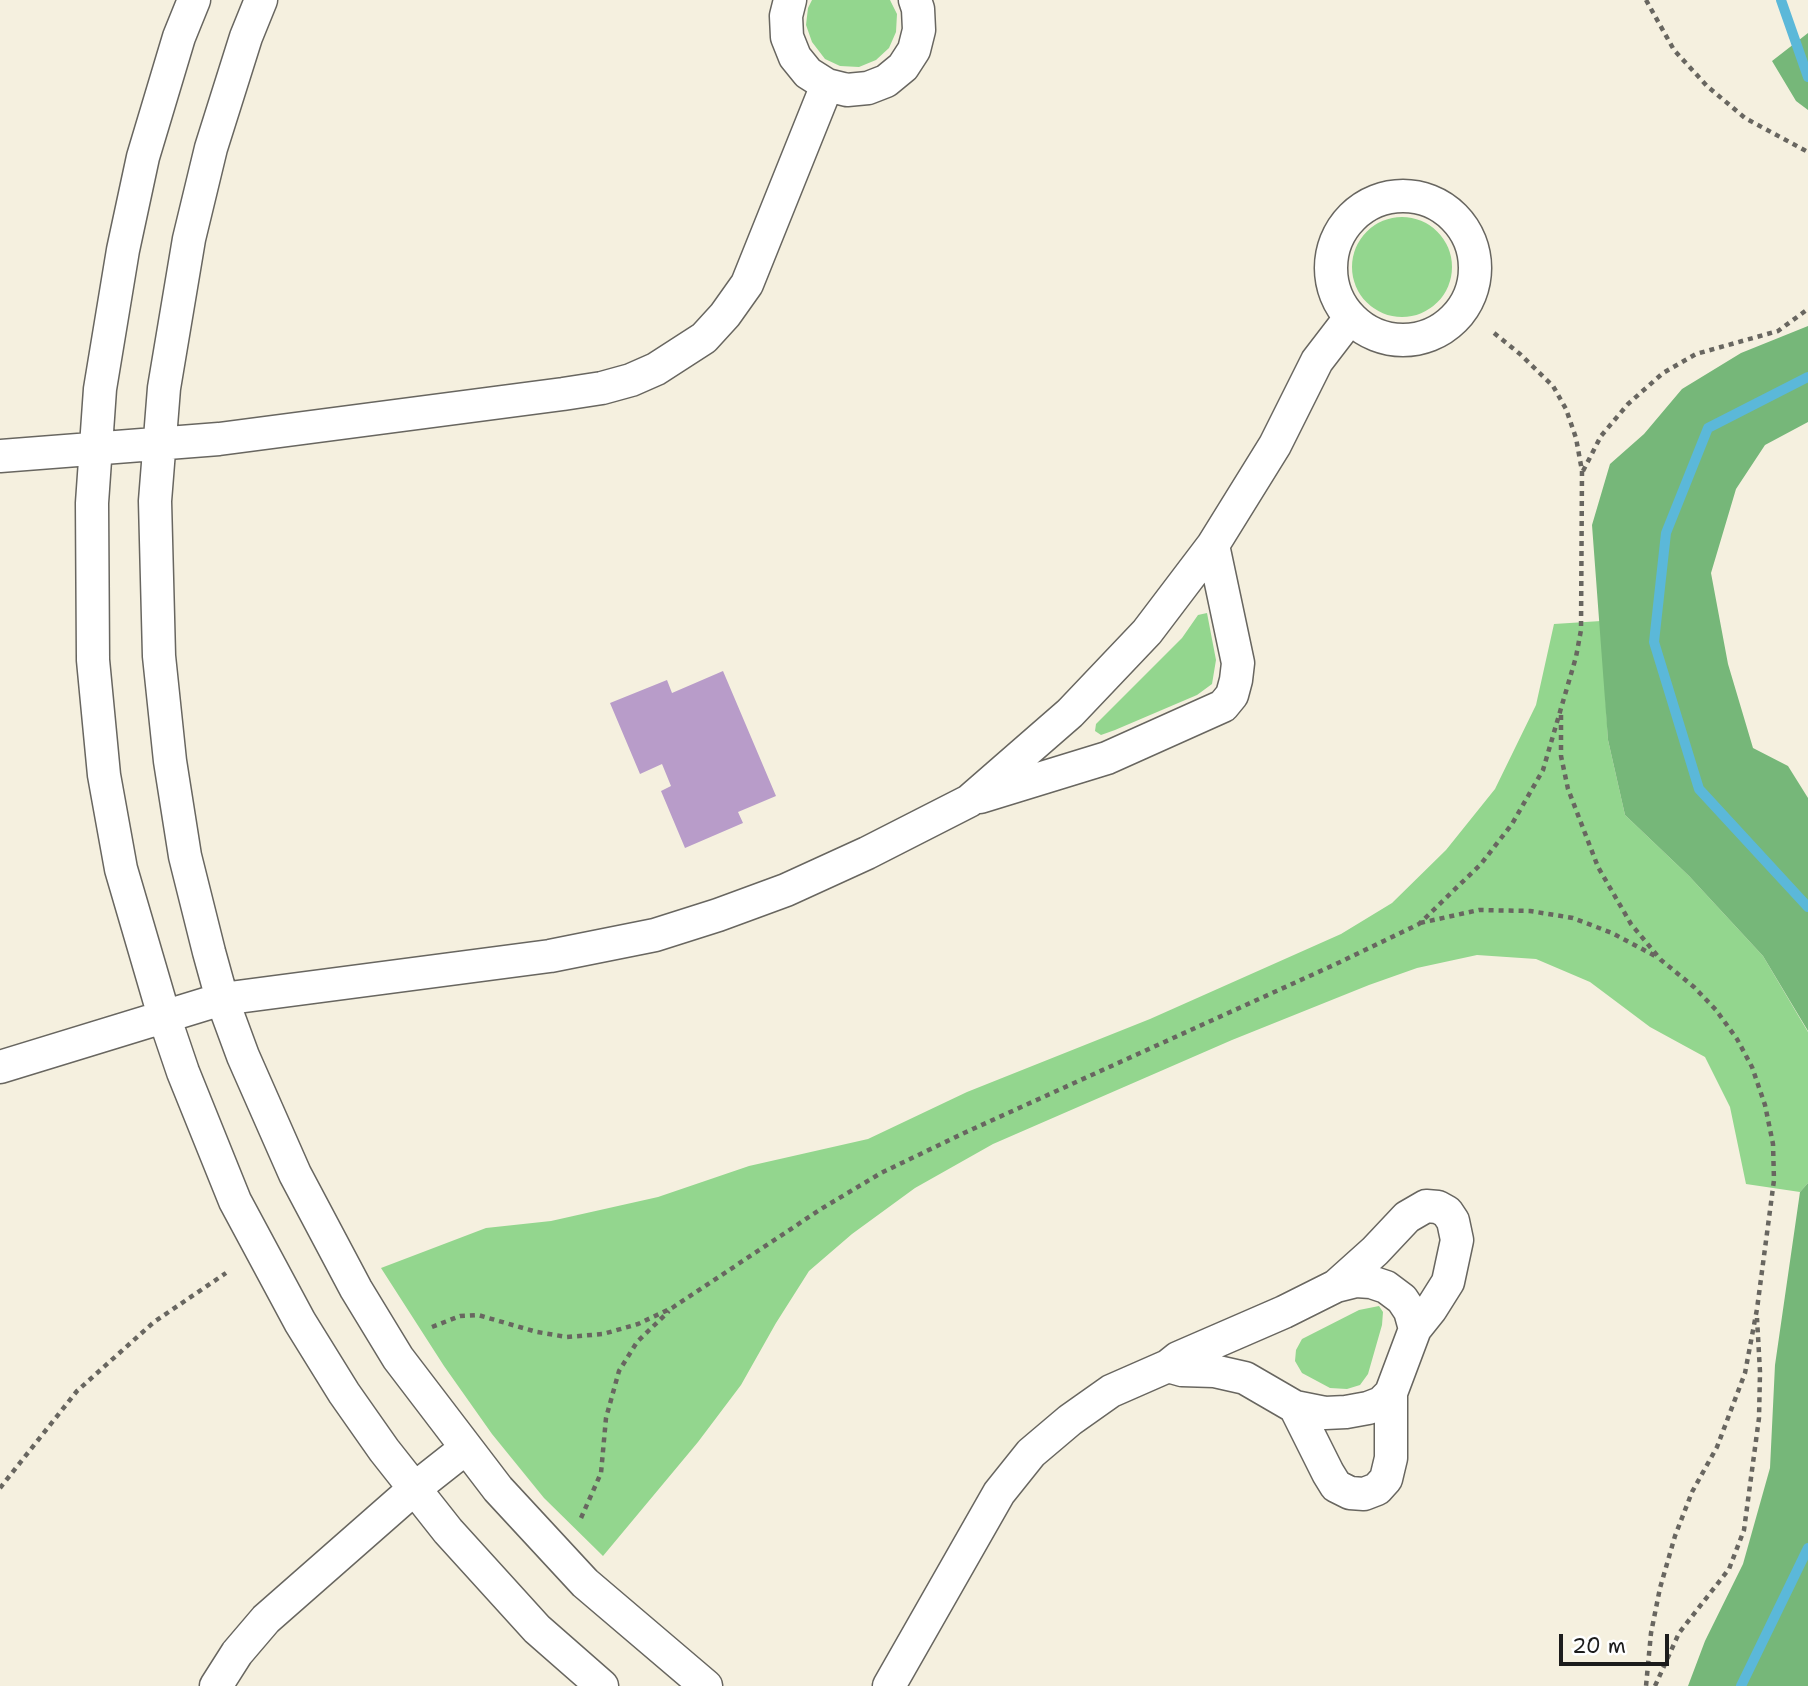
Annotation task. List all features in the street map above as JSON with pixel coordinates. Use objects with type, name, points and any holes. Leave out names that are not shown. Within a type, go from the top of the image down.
[{"type":"street","points":[[194,0],[179,37],[143,157],[122,250],[100,390],[92,503],[93,660],[104,775],[121,869],[183,1072],[235,1201],[300,1322],[344,1393],[448,1531],[537,1629],[602,1686]]},
{"type":"street","points":[[261,0],[246,37],[211,148],[189,239],[164,388],[155,501],[159,656],[170,761],[185,856],[222,999],[243,1056],[295,1174],[356,1289],[398,1358],[498,1489],[585,1583],[706,1686]]},
{"type":"street","points":[[790,0],[786,16],[788,37],[795,57],[808,73],[827,85],[847,90],[868,88],[886,80],[903,67],[914,50],[919,30],[915,0]]},
{"type":"street","points":[[0,456],[219,439],[563,394],[602,388],[656,369],[704,338],[747,285],[827,85]]},
{"type":"street","points":[[1404,195],[1428,200],[1449,212],[1465,230],[1473,252],[1475,275],[1469,298],[1456,318],[1437,332],[1415,340],[1391,340],[1368,332],[1350,318],[1336,298],[1331,274],[1332,250],[1342,227],[1358,209],[1380,198],[1404,195]]},
{"type":"street","points":[[969,800],[1070,713],[1147,632],[1213,545],[1275,445],[1318,361],[1350,318]]},
{"type":"street","points":[[0,1067],[222,999],[550,956],[655,935],[786,890],[867,853],[969,800],[1107,758],[1223,706],[1232,695],[1237,680],[1238,663],[1213,545]]},
{"type":"street","points":[[1295,1407],[1336,1486],[1350,1493],[1364,1494],[1377,1489],[1386,1479],[1391,1458],[1391,1393],[1415,1329],[1448,1282],[1457,1240],[1453,1221],[1447,1212],[1438,1207],[1426,1206],[1407,1217],[1336,1286]]},
{"type":"street","points":[[889,1686],[999,1493],[1031,1453],[1070,1419],[1111,1391],[1336,1286],[1356,1281],[1386,1287],[1402,1299],[1410,1311],[1415,1329]]},
{"type":"street","points":[[1168,1366],[1182,1370],[1214,1371],[1245,1378],[1295,1407],[1325,1413],[1368,1408],[1381,1403],[1391,1393]]},
{"type":"street","points":[[216,1686],[237,1653],[266,1619],[414,1489],[466,1448]]},
{"type":"path","points":[[1646,0],[1674,50],[1707,86],[1745,118],[1808,152]]},
{"type":"path","points":[[1582,471],[1601,436],[1628,404],[1663,373],[1696,354],[1778,331],[1808,309]]},
{"type":"path","points":[[1419,924],[1481,864],[1512,824],[1543,770],[1576,657],[1581,630],[1582,471],[1577,438],[1566,409],[1553,386],[1494,333]]},
{"type":"path","points":[[1561,707],[1561,756],[1568,789],[1584,836],[1613,896],[1631,924],[1661,960]]},
{"type":"path","points":[[432,1327],[460,1316],[478,1315],[537,1332],[567,1337],[591,1335],[638,1324],[672,1308],[821,1209],[881,1173],[1419,924],[1479,910],[1530,911],[1573,918],[1612,933],[1661,960],[1694,987],[1716,1010],[1737,1039],[1752,1067],[1765,1105],[1773,1144],[1774,1180],[1757,1309],[1745,1373],[1717,1447],[1692,1492],[1675,1536],[1651,1633],[1646,1686]]},
{"type":"path","points":[[0,1488],[77,1391],[155,1322],[226,1273]]},
{"type":"path","points":[[581,1518],[601,1473],[606,1418],[619,1371],[638,1342],[672,1308]]},
{"type":"path","points":[[1655,1686],[1679,1633],[1729,1569],[1744,1530],[1759,1418],[1757,1309]]},
{"type":"green space","points":[[812,0],[890,0],[897,14],[896,32],[889,48],[876,60],[859,67],[840,66],[825,59],[812,42],[806,25]]},
{"type":"green space","points":[[1808,33],[1808,110],[1796,101],[1772,61]]},
{"type":"green space","points":[[1402,217],[1421,221],[1437,232],[1448,248],[1452,267],[1448,286],[1437,302],[1421,313],[1402,317],[1383,313],[1367,302],[1356,286],[1352,267],[1356,248],[1367,232],[1383,221]]},
{"type":"green space","points":[[1808,326],[1808,422],[1765,445],[1736,489],[1711,573],[1728,664],[1753,748],[1788,766],[1808,798],[1808,1031],[1763,956],[1689,876],[1625,815],[1608,740],[1592,525],[1610,464],[1644,434],[1682,389],[1741,353]]},
{"type":"green space","points":[[1207,613],[1216,660],[1212,684],[1197,695],[1115,730],[1101,735],[1095,731],[1096,724],[1182,638],[1198,615]]},
{"type":"green space","points":[[1601,621],[1608,740],[1625,815],[1689,876],[1763,956],[1808,1032],[1808,1183],[1800,1192],[1746,1184],[1730,1107],[1705,1057],[1650,1027],[1590,982],[1536,959],[1477,955],[1417,968],[1232,1040],[993,1144],[915,1188],[852,1234],[809,1271],[741,1385],[698,1442],[603,1556],[544,1498],[492,1434],[444,1366],[381,1268],[486,1228],[551,1221],[658,1197],[749,1166],[868,1139],[967,1092],[1150,1019],[1341,934],[1392,903],[1446,850],[1495,789],[1536,705],[1554,624]]},
{"type":"green space","points":[[1808,1183],[1808,1686],[1688,1686],[1705,1641],[1743,1564],[1770,1468],[1775,1365],[1800,1192]]},
{"type":"green space","points":[[1379,1306],[1383,1312],[1382,1325],[1368,1374],[1360,1385],[1347,1389],[1330,1388],[1302,1373],[1295,1361],[1296,1350],[1302,1339],[1359,1310]]},
{"type":"building","points":[[723,671],[776,796],[738,812],[743,823],[685,848],[661,791],[671,786],[662,764],[640,774],[610,703],[667,680],[672,693]]},
{"type":"waterway","points":[[1781,0],[1808,77]]},
{"type":"waterway","points":[[1808,377],[1708,428],[1666,533],[1654,642],[1699,789],[1808,907]]},
{"type":"waterway","points":[[1741,1686],[1808,1548]]}]
